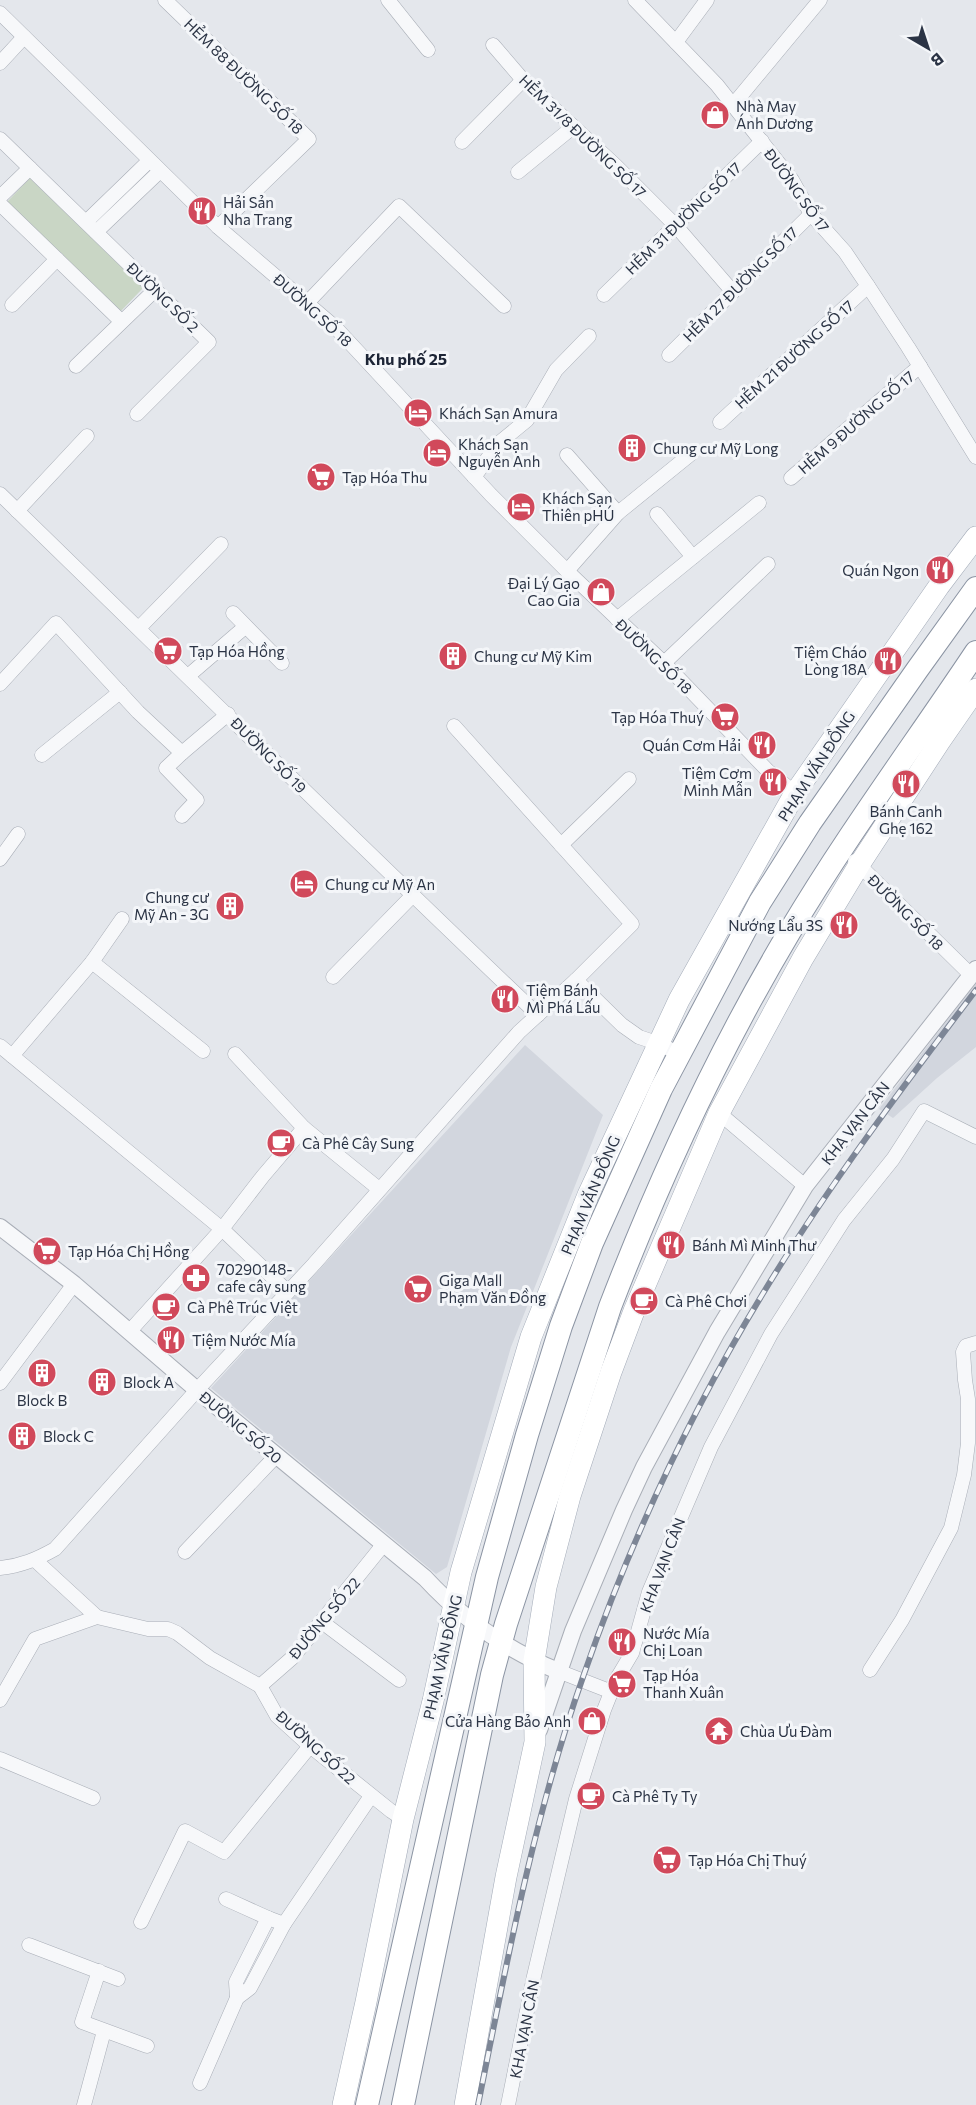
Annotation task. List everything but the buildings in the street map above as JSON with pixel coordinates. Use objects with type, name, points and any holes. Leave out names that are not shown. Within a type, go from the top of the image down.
[{"type":"highway","name":"PHẠM VĂN ĐỒNG","points":[[367,2105],[475,1625],[527,1435],[561,1326],[592,1243],[661,1089],[669,1049],[810,823],[976,588]]},
{"type":"highway","points":[[403,2105],[484,1707],[501,1643],[610,1307],[628,1259],[717,1064],[790,931],[842,848],[976,652]]},
{"type":"main road","name":"PHẠM VĂN ĐỒNG","points":[[343,2105],[403,1819],[433,1701],[453,1606],[531,1337],[588,1194],[669,1049],[679,1000],[795,793],[939,586],[976,537]]},
{"type":"main road","points":[[465,2105],[506,1877],[535,1742],[534,1661],[541,1615],[553,1559],[590,1433],[634,1311],[719,1113],[803,958],[859,865],[976,689]]},
{"type":"main road","points":[[503,1429],[527,1435]]},
{"type":"street","name":"HẺM 88 ĐƯỜNG SỐ 18","points":[[165,0],[309,138],[218,227]]},
{"type":"street","points":[[388,0],[428,50]]},
{"type":"street","name":"ĐƯỜNG SỐ 17","points":[[635,0],[717,86],[792,180],[811,214],[845,252],[868,286],[976,457]]},
{"type":"street","points":[[676,42],[706,0]]},
{"type":"street","points":[[733,105],[820,0]]},
{"type":"street","name":"ĐƯỜNG SỐ 18","points":[[0,13],[218,227],[336,328],[474,477],[567,571],[664,663],[768,771],[795,793]]},
{"type":"street","points":[[0,63],[24,37]]},
{"type":"street","name":"HẺM 31/8 ĐƯỜNG SỐ 17","points":[[493,45],[523,80],[616,166],[676,226],[733,292]]},
{"type":"street","points":[[462,142],[523,80]]},
{"type":"street","points":[[518,172],[573,127]]},
{"type":"street","name":"ĐƯỜNG SỐ 2","points":[[0,138],[209,342],[138,414]]},
{"type":"street","name":"HẺM 31 ĐƯỜNG SỐ 17","points":[[604,295],[762,141]]},
{"type":"street","points":[[86,222],[149,161]]},
{"type":"street","points":[[0,197],[30,168]]},
{"type":"street","points":[[96,232],[160,171]]},
{"type":"street","points":[[0,204],[121,321]]},
{"type":"street","points":[[307,303],[399,206],[504,306]]},
{"type":"street","name":"HẺM 27 ĐƯỜNG SỐ 17","points":[[669,355],[811,214]]},
{"type":"street","points":[[12,305],[57,259]]},
{"type":"street","name":"HẺM 21 ĐƯỜNG SỐ 17","points":[[720,422],[868,286]]},
{"type":"street","points":[[76,366],[155,290]]},
{"type":"street","points":[[474,477],[499,443],[527,420],[556,370],[589,336]]},
{"type":"street","name":"HẺM 9 ĐƯỜNG SỐ 17","points":[[791,478],[920,366]]},
{"type":"street","points":[[17,511],[87,436]]},
{"type":"street","points":[[567,571],[618,513],[692,453]]},
{"type":"street","points":[[567,455],[618,513]]},
{"type":"street","name":"ĐƯỜNG SỐ 19","points":[[0,494],[537,1015]]},
{"type":"street","points":[[617,619],[759,503]]},
{"type":"street","points":[[657,514],[693,557]]},
{"type":"street","points":[[139,628],[221,544]]},
{"type":"street","points":[[664,663],[768,564]]},
{"type":"street","points":[[233,613],[282,663]]},
{"type":"street","points":[[0,684],[56,623],[138,712],[182,753]]},
{"type":"street","points":[[189,676],[245,627]]},
{"type":"street","points":[[42,755],[120,692]]},
{"type":"street","points":[[182,816],[197,800],[166,768],[228,714]]},
{"type":"street","points":[[0,1568],[14,1567],[35,1560],[55,1549],[519,1032],[632,924],[454,726]]},
{"type":"street","points":[[561,845],[629,779]]},
{"type":"street","points":[[0,859],[18,834]]},
{"type":"street","name":"ĐƯỜNG SỐ 18","points":[[842,848],[974,972]]},
{"type":"street","points":[[333,977],[412,896]]},
{"type":"street","points":[[12,1056],[92,962],[122,918]]},
{"type":"street","points":[[92,962],[203,1051]]},
{"type":"street","name":"KHA VẠN CÂN","points":[[535,1742],[558,1671],[588,1591],[644,1467],[717,1332],[805,1186],[974,972]]},
{"type":"street","points":[[576,980],[622,1025],[639,1037],[669,1049]]},
{"type":"street","points":[[0,1046],[222,1229],[288,1292]]},
{"type":"street","points":[[235,1054],[304,1128],[379,1190]]},
{"type":"street","name":"KHA VẠN CÂN","points":[[508,2105],[534,1976],[576,1799],[616,1680],[632,1653],[648,1592],[711,1447],[759,1356],[844,1220],[894,1160],[924,1111],[976,1137]]},
{"type":"street","points":[[719,1113],[805,1186]]},
{"type":"street","points":[[129,1332],[222,1229],[304,1128]]},
{"type":"street","name":"ĐƯỜNG SỐ 20","points":[[0,1227],[74,1284],[197,1390],[425,1578],[475,1625],[501,1643],[558,1671]]},
{"type":"street","points":[[0,1383],[74,1284]]},
{"type":"street","points":[[870,1670],[902,1620],[951,1528],[964,1475],[968,1443],[968,1399],[963,1352],[966,1346],[976,1343]]},
{"type":"street","points":[[185,1552],[276,1456]]},
{"type":"street","name":"ĐƯỜNG SỐ 22","points":[[383,1545],[292,1658],[260,1686],[277,1716],[371,1796],[403,1819]]},
{"type":"street","points":[[35,1560],[97,1617],[148,1629],[168,1629],[177,1632],[210,1658],[260,1686]]},
{"type":"street","points":[[0,1700],[35,1639],[97,1617]]},
{"type":"street","points":[[322,1622],[399,1680]]},
{"type":"street","points":[[558,1671],[612,1692]]},
{"type":"street","points":[[141,1922],[185,1831],[224,1852],[310,1746]]},
{"type":"street","points":[[0,1759],[93,1798]]},
{"type":"street","points":[[237,1998],[250,1988],[284,1924],[371,1796]]},
{"type":"street","points":[[226,1899],[284,1924]]},
{"type":"street","points":[[200,2083],[237,1998],[236,1982],[268,1918]]},
{"type":"street","points":[[29,1945],[118,1979]]},
{"type":"street","points":[[99,1971],[82,2022],[147,2046]]},
{"type":"street","points":[[84,2104],[104,2031]]},
{"type":"shaded area","points":[[976,983],[976,1047],[893,1118],[879,1109]]},
{"type":"shaded area","name":"Giga Mall Phạm Văn Đồng","points":[[525,1045],[603,1115],[511,1347],[447,1567],[436,1574],[211,1388]]},
{"type":"green space","points":[[30,178],[143,288],[120,312],[7,202]]},
{"type":"railway","points":[[478,2105],[523,1889],[550,1782],[601,1627],[662,1481],[735,1340],[786,1256],[865,1140],[976,990]]},
{"type":"place","name":"Nhà May Ánh Dương","points":[[715,115]]},
{"type":"place","name":"Hải Sản Nha Trang","points":[[202,211]]},
{"type":"place","name":"Khách Sạn Amura","points":[[418,413]]},
{"type":"place","name":"Chung cư Mỹ Long","points":[[632,448]]},
{"type":"place","name":"Khách Sạn Nguyễn Anh","points":[[437,453]]},
{"type":"place","name":"Tạp Hóa Thu","points":[[321,477]]},
{"type":"place","name":"Khách Sạn Thiên pHÚ","points":[[521,507]]},
{"type":"place","name":"Quán Ngon","points":[[940,570]]},
{"type":"place","name":"Đại Lý Gạo Cao Gia","points":[[601,592]]},
{"type":"place","name":"Tạp Hóa Hồng","points":[[168,651]]},
{"type":"place","name":"Chung cư Mỹ Kim","points":[[453,656]]},
{"type":"place","name":"Tiệm Cháo Lòng 18A","points":[[888,661]]},
{"type":"place","name":"Tạp Hóa Thuý","points":[[725,717]]},
{"type":"place","name":"Quán Cơm Hải","points":[[762,745]]},
{"type":"place","name":"Tiệm Cơm Minh Mẫn","points":[[773,782]]},
{"type":"place","name":"Bánh Canh Ghẹ 162","points":[[906,784]]},
{"type":"place","name":"Chung cư Mỹ An","points":[[304,884]]},
{"type":"place","name":"Chung cư Mỹ An - 3G","points":[[230,906]]},
{"type":"place","name":"Nướng Lẩu 3S","points":[[844,925]]},
{"type":"place","name":"Tiệm Bánh Mì Phá Lấu","points":[[505,999]]},
{"type":"place","name":"Cà Phê Cây Sung","points":[[281,1143]]},
{"type":"place","name":"Bánh Mì Minh Thư","points":[[671,1245]]},
{"type":"place","name":"Tạp Hóa Chị Hồng","points":[[47,1251]]},
{"type":"place","name":"70290148- cafe cây sung","points":[[196,1278]]},
{"type":"place","name":"Giga Mall Phạm Văn Đồng","points":[[418,1289]]},
{"type":"place","name":"Cà Phê Chơi","points":[[644,1301]]},
{"type":"place","name":"Cà Phê Trúc Việt","points":[[166,1307]]},
{"type":"place","name":"Tiệm Nước Mía","points":[[171,1340]]},
{"type":"place","name":"Block B","points":[[42,1373]]},
{"type":"place","name":"Block A","points":[[102,1382]]},
{"type":"place","name":"Block C","points":[[22,1436]]},
{"type":"place","name":"Nước Mía Chị Loan","points":[[622,1642]]},
{"type":"place","name":"Tạp Hóa Thanh Xuân","points":[[622,1684]]},
{"type":"place","name":"Cửa Hàng Bảo Anh","points":[[592,1721]]},
{"type":"place","name":"Chùa Ưu Đàm","points":[[719,1731]]},
{"type":"place","name":"Cà Phê Ty Ty","points":[[591,1796]]},
{"type":"place","name":"Tạp Hóa Chị Thuý","points":[[667,1860]]},
{"type":"district","name":"Khu phố 25","points":[[406,358]]}]
